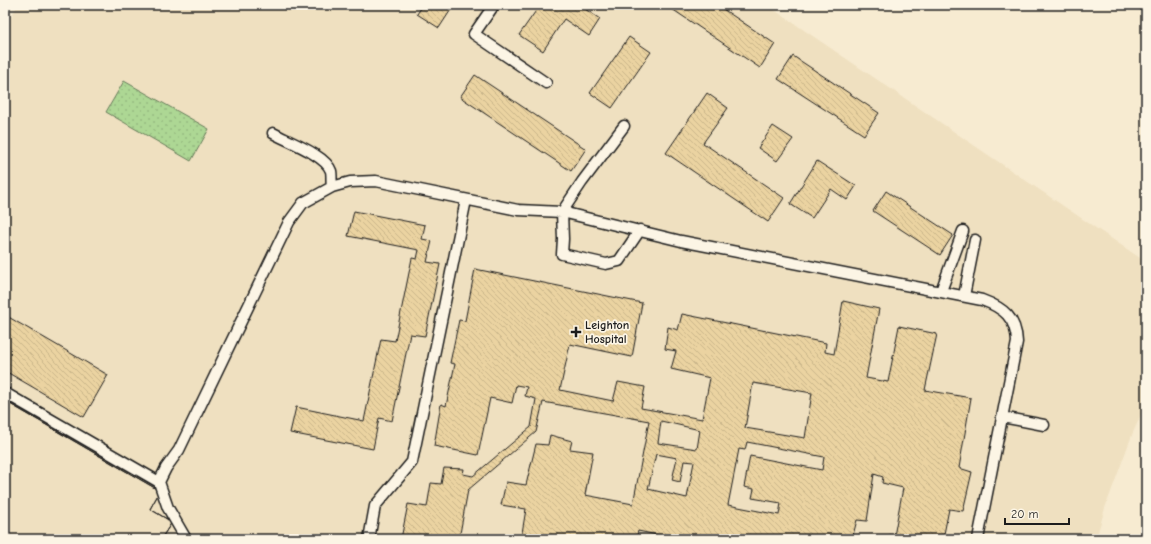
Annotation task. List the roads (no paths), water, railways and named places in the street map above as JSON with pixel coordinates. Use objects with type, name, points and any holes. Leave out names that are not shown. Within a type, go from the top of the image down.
[{"type":"lane","points":[[494,5],[474,34],[546,83]]},
{"type":"lane","points":[[624,126],[582,182],[562,212],[562,254],[606,264],[619,261],[640,230]]},
{"type":"lane","points":[[272,133],[318,156],[327,164],[331,171],[332,187]]},
{"type":"lane","points":[[159,482],[166,468],[179,450],[289,222],[303,203],[332,187],[350,182],[376,181],[518,210],[562,212],[681,241],[964,296],[982,300],[1002,309],[1014,324],[1017,342],[978,539]]},
{"type":"lane","points":[[369,539],[375,506],[412,462],[466,200]]},
{"type":"lane","points":[[941,291],[963,231]]},
{"type":"lane","points":[[964,296],[975,240]]},
{"type":"lane","points":[[5,393],[159,482],[168,508],[186,539]]},
{"type":"lane","points":[[1002,416],[1044,425]]},
{"type":"place","name":"Leighton Hospital","points":[[576,332]]}]
